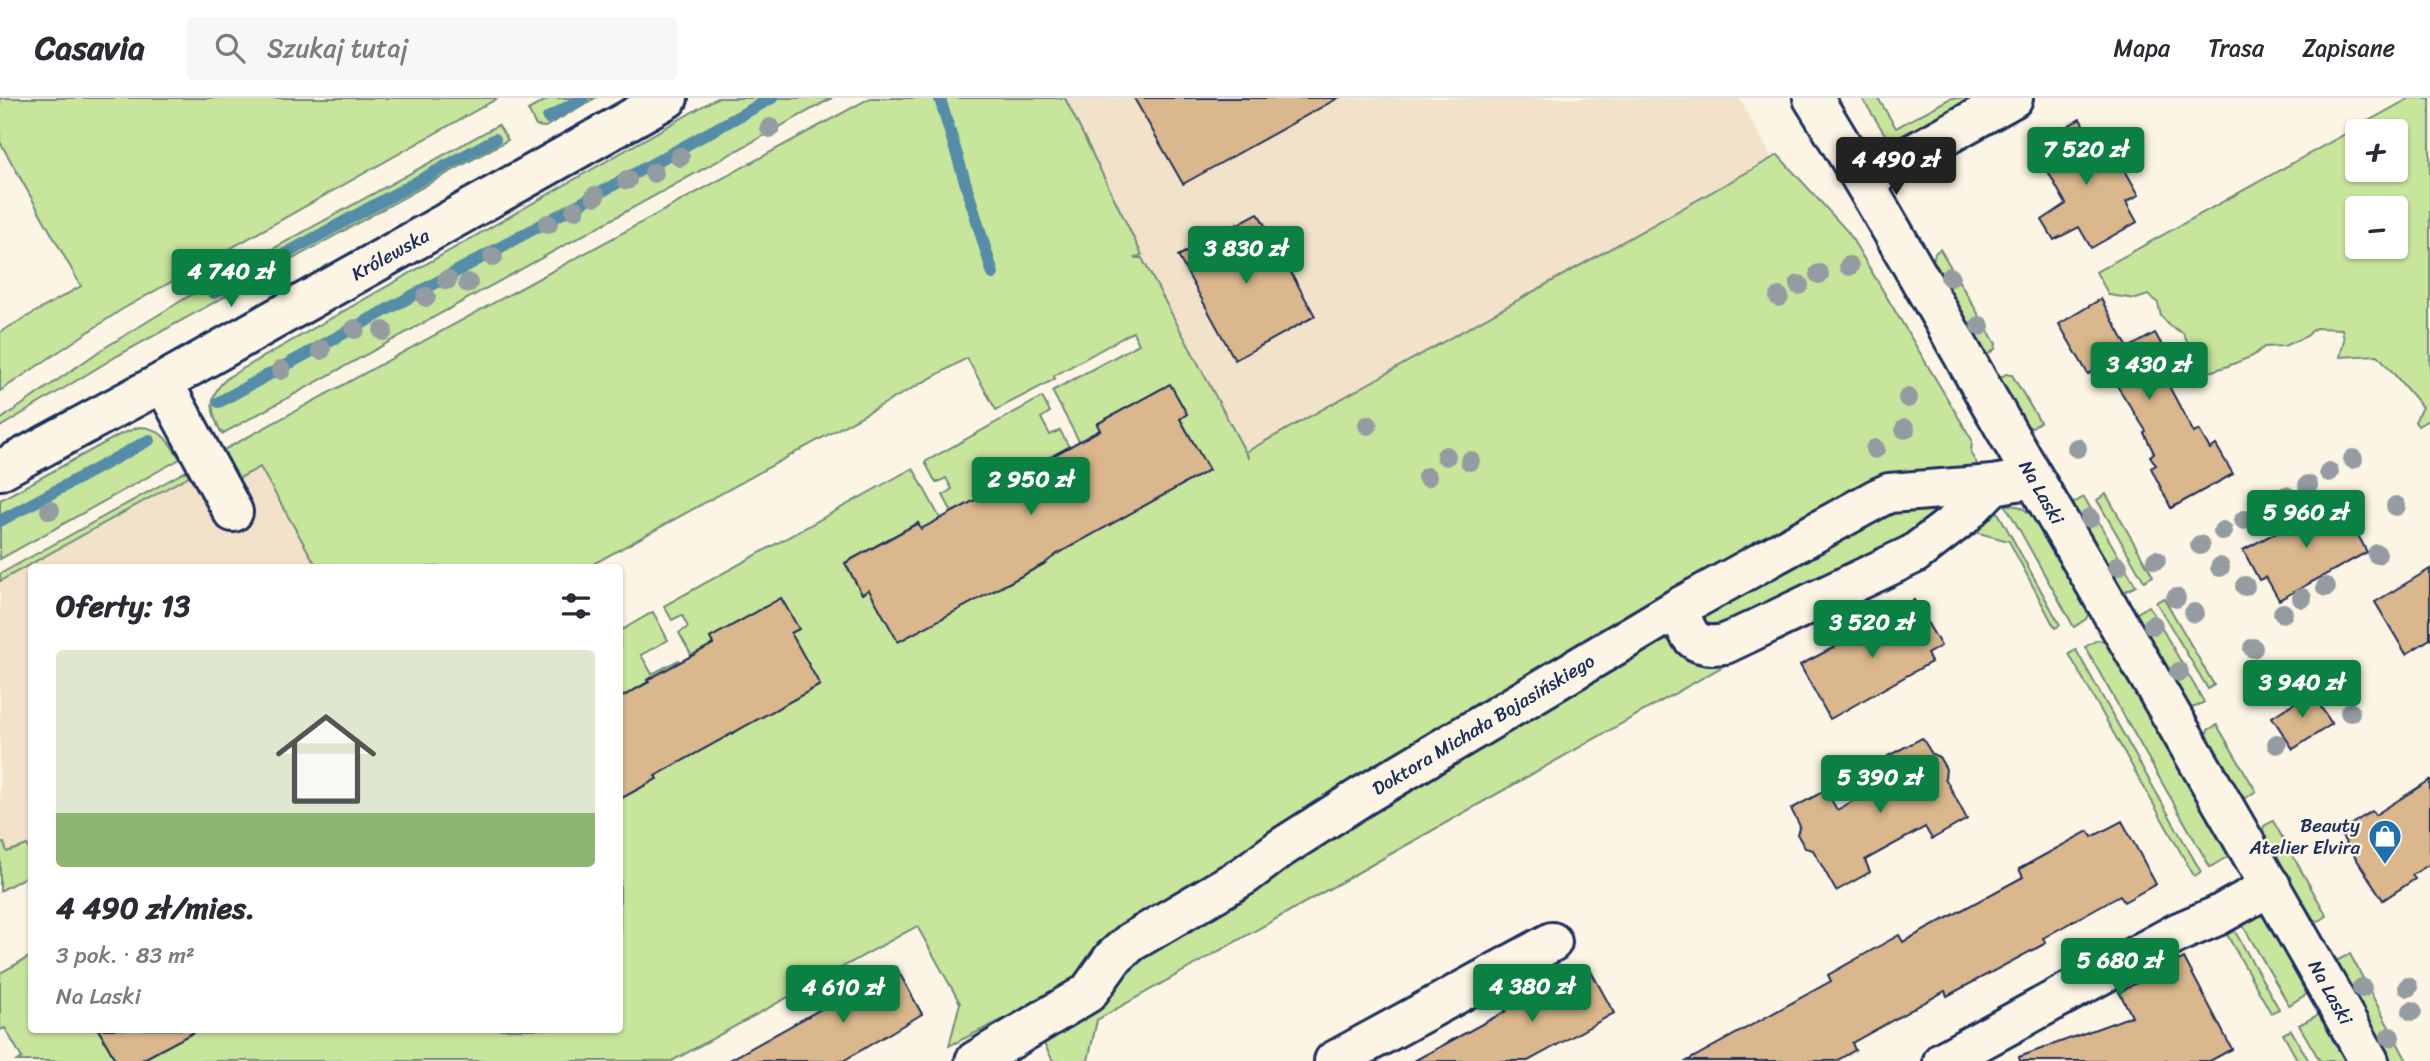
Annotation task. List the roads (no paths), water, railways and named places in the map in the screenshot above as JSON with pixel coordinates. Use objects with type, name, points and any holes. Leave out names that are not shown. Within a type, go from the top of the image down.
[{"type":"street","name":"Królewska","points":[[0,470],[163,382],[668,98]]},
{"type":"street","name":"Na Laski","points":[[1814,98],[2271,886],[2369,1061]]},
{"type":"street","points":[[1864,181],[2013,98]]},
{"type":"street","points":[[163,382],[233,512]]},
{"type":"street","name":"Doktora Michała Bojasińskiego","points":[[975,1061],[1014,1051],[1088,993],[1113,958],[1131,942],[1245,876],[1281,848],[1361,797],[1678,608],[1889,493],[1993,485],[2033,478]]},
{"type":"street","points":[[1678,608],[1693,640],[1701,645],[1725,644],[1914,554],[1962,517],[1993,485]]},
{"type":"street","points":[[1942,1061],[2179,932],[2217,916],[2271,886]]},
{"type":"street","points":[[1334,1061],[1552,942]]},
{"type":"waterway","points":[[548,118],[583,98]]},
{"type":"waterway","points":[[219,402],[772,98]]},
{"type":"waterway","points":[[940,99],[993,274]]},
{"type":"waterway","points":[[214,293],[495,139]]},
{"type":"waterway","points":[[0,521],[149,440]]},
{"type":"place","name":"Beauty Atelier Elvira","points":[[2385,866]]}]
